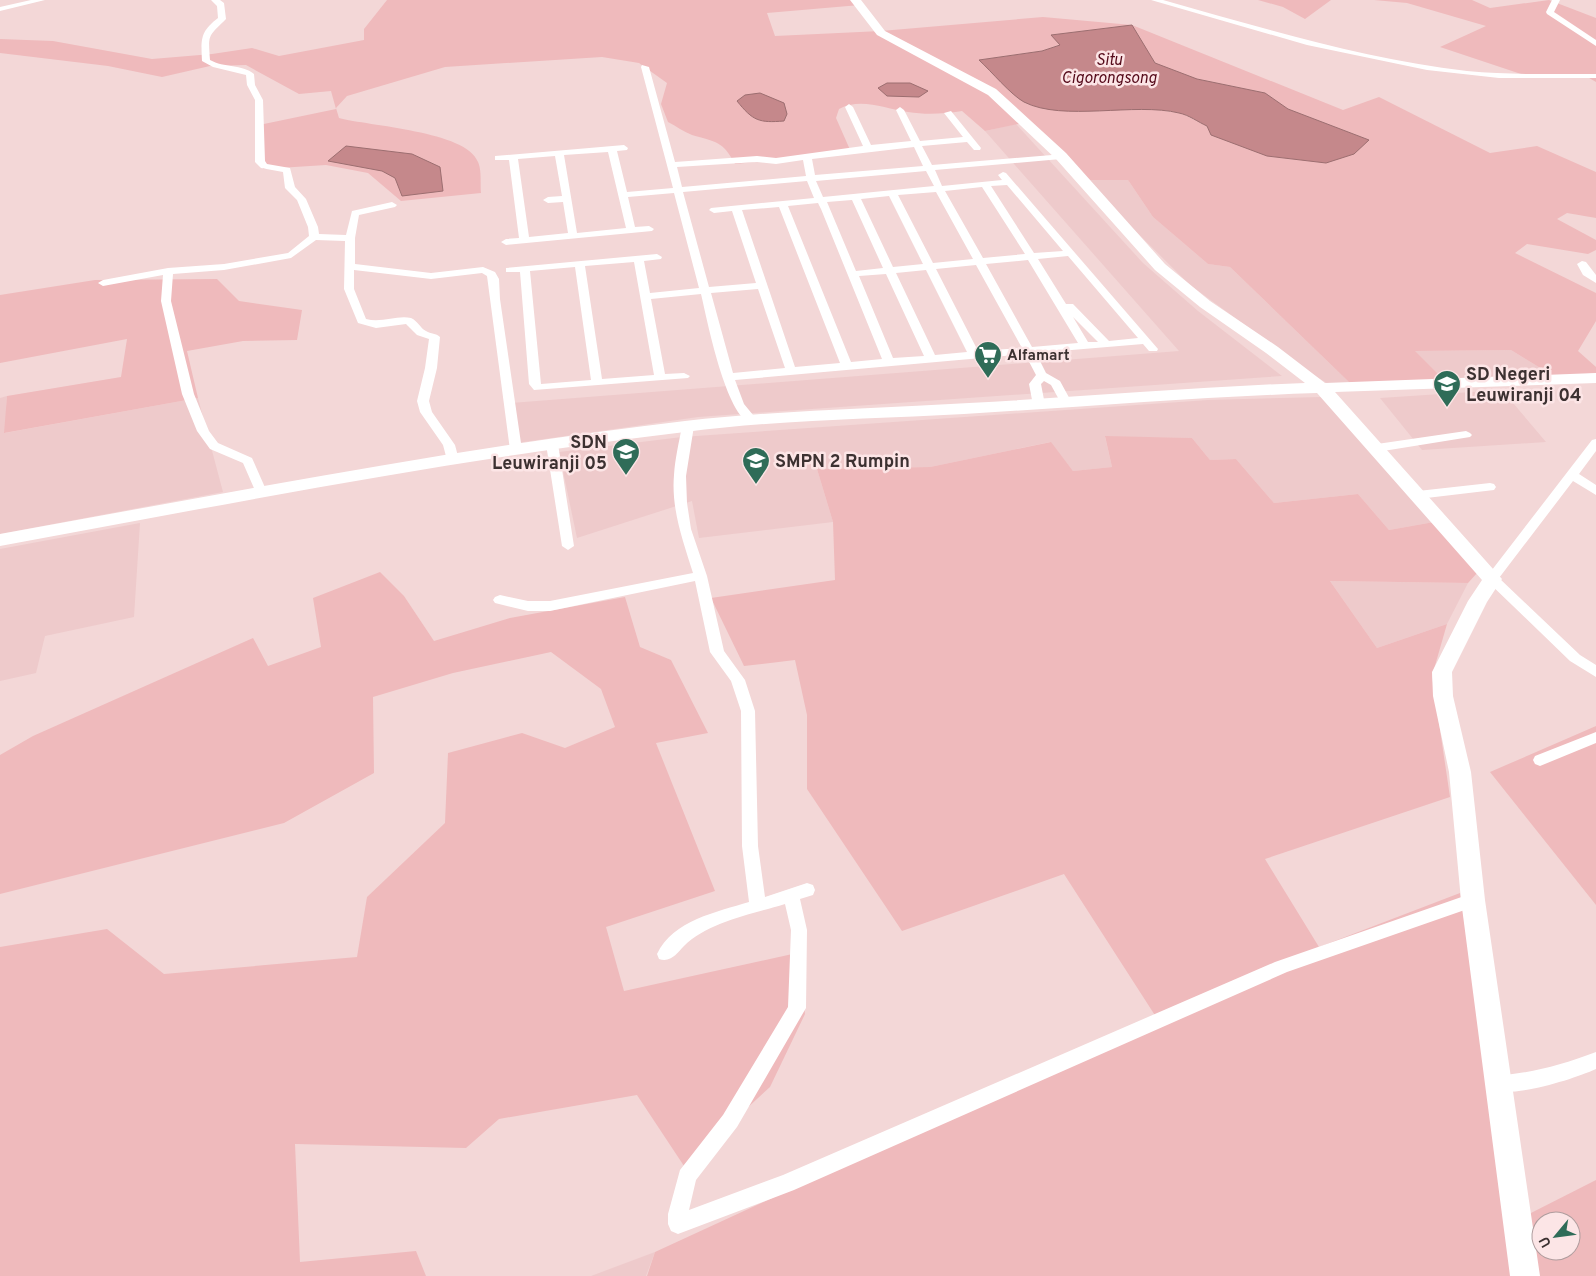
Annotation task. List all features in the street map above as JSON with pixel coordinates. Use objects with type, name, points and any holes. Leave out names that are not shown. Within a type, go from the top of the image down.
[{"type":"main road","points":[[855,0],[881,33],[992,92],[1061,156],[1160,267],[1205,304],[1272,350],[1323,389],[1492,579],[1478,601],[1442,672],[1443,696],[1460,772],[1474,900],[1524,1276]]},
{"type":"main road","points":[[0,540],[377,471],[552,444],[688,426],[1038,405],[1223,391],[1596,378]]},
{"type":"street","points":[[0,9],[41,0]]},
{"type":"street","points":[[215,0],[221,5],[222,19],[209,29],[205,36],[206,61],[211,65],[241,69],[250,74],[251,85],[259,100],[260,162],[264,166],[287,170],[290,188],[301,200],[313,227],[314,237]]},
{"type":"street","points":[[1155,0],[1321,45],[1432,68],[1494,75],[1596,76]]},
{"type":"street","points":[[1544,0],[1554,2],[1550,12],[1554,16],[1596,44]]},
{"type":"street","points":[[645,67],[732,392],[739,405],[752,421]]},
{"type":"street","points":[[849,107],[868,148]]},
{"type":"street","points":[[900,110],[939,188],[1042,375],[1056,383],[1066,403]]},
{"type":"street","points":[[948,113],[977,148]]},
{"type":"street","points":[[671,165],[757,159],[776,161],[868,148],[968,139]]},
{"type":"street","points":[[498,158],[624,148]]},
{"type":"street","points":[[612,149],[631,230]]},
{"type":"street","points":[[559,154],[573,236]]},
{"type":"street","points":[[624,195],[1061,156]]},
{"type":"street","points":[[513,157],[524,240]]},
{"type":"street","points":[[807,157],[810,177],[826,209],[889,362]]},
{"type":"street","points":[[729,377],[1106,344],[1149,345],[1001,173]]},
{"type":"street","points":[[714,210],[1009,182]]},
{"type":"street","points":[[985,184],[1030,257],[1056,293],[1085,346]]},
{"type":"street","points":[[892,192],[974,355]]},
{"type":"street","points":[[855,197],[931,358]]},
{"type":"street","points":[[548,200],[566,199]]},
{"type":"street","points":[[392,204],[355,213],[350,238],[349,289],[362,321],[376,326],[408,321],[414,324],[421,332],[435,337],[431,368],[423,401],[426,412],[449,445],[453,460]]},
{"type":"street","points":[[782,204],[846,366]]},
{"type":"street","points":[[736,208],[791,371]]},
{"type":"street","points":[[506,242],[649,229]]},
{"type":"street","points":[[104,283],[168,271],[224,267],[291,255],[314,237],[350,238]]},
{"type":"street","points":[[852,274],[1070,253]]},
{"type":"street","points":[[510,270],[657,257]]},
{"type":"street","points":[[638,258],[660,378]]},
{"type":"street","points":[[580,264],[597,383]]},
{"type":"street","points":[[1582,264],[1587,273],[1596,280]]},
{"type":"street","points":[[349,266],[431,276],[483,270],[491,274],[494,279],[496,309],[516,450]]},
{"type":"street","points":[[525,268],[535,384],[538,388],[684,376]]},
{"type":"street","points":[[168,271],[166,300],[188,394],[203,431],[214,446],[248,461],[261,492]]},
{"type":"street","points":[[646,296],[763,285]]},
{"type":"street","points":[[1056,293],[1106,344]]},
{"type":"street","points":[[1038,405],[1035,384],[1042,375]]},
{"type":"street","points":[[730,422],[739,405]]},
{"type":"street","points":[[688,426],[680,476],[681,503],[686,529],[700,576],[717,652],[738,680],[748,711],[750,846],[758,906]]},
{"type":"street","points":[[1377,448],[1466,436]]},
{"type":"street","points":[[1595,670],[1575,658],[1492,579],[1596,443]]},
{"type":"street","points":[[552,444],[568,546]]},
{"type":"street","points":[[1572,475],[1596,491]]},
{"type":"street","points":[[1418,495],[1490,487]]},
{"type":"street","points":[[500,600],[528,606],[550,606],[700,576]]},
{"type":"street","points":[[1540,760],[1596,737]]},
{"type":"street","points":[[665,954],[687,932],[701,924],[799,892],[797,1008],[730,1121],[687,1176],[678,1214],[678,1224],[787,1183],[1281,967],[1474,900]]},
{"type":"street","points":[[1498,1084],[1539,1081],[1577,1070],[1596,1060]]},
{"type":"shaded area","points":[[387,0],[856,0],[860,5],[767,13],[775,36],[881,31],[1043,17],[1132,25],[1343,110],[1379,97],[1490,153],[1537,146],[1596,172],[1596,218],[1567,213],[1557,219],[1596,240],[1596,250],[1588,254],[1527,244],[1515,253],[1596,293],[1596,321],[1578,351],[1596,367],[1596,373],[1555,377],[1511,350],[1415,351],[1444,380],[1350,383],[1230,267],[1208,264],[1153,217],[1128,180],[1084,180],[1028,122],[985,131],[962,111],[921,114],[873,105],[856,104],[839,109],[836,118],[851,152],[735,164],[727,151],[718,143],[689,134],[668,122],[661,104],[667,83],[639,63],[602,57],[445,67],[347,96],[336,108],[339,118],[415,131],[456,143],[470,152],[478,162],[481,193],[401,201],[368,173],[326,165],[263,169],[259,125],[336,109],[331,91],[299,94],[246,65],[210,66],[162,77],[108,66],[0,53],[0,39],[53,41],[152,59],[212,54],[252,48],[279,56],[364,40],[364,29]],"holes":[[[1132,25],[1154,63],[1197,79],[1265,93],[1288,109],[1369,140],[1207,126],[1181,113],[1158,110],[980,60],[1042,51],[1061,44],[1052,35]]]},
{"type":"shaded area","points":[[1258,0],[1331,0],[1305,19],[1283,7]]},
{"type":"shaded area","points":[[1374,0],[1472,0],[1490,8],[1549,0],[1596,18],[1596,82],[1584,75],[1521,74],[1440,47],[1486,26],[1407,3]]},
{"type":"shaded area","points":[[1016,124],[1143,263],[1198,311],[1282,376],[698,417],[510,444],[511,403],[1179,351],[985,131]]},
{"type":"shaded area","points":[[1084,180],[1128,180],[1153,217],[1208,264],[1230,267],[1350,383],[1330,385],[1312,374],[1190,285]]},
{"type":"shaded area","points":[[217,279],[239,301],[302,310],[297,340],[243,341],[187,351],[198,398],[4,433],[7,396],[121,377],[127,339],[0,363],[0,295],[95,280]]},
{"type":"shaded area","points":[[1511,350],[1555,377],[1444,380],[1414,351]]},
{"type":"shaded area","points":[[1502,390],[1546,442],[1422,450],[1380,398]]},
{"type":"shaded area","points":[[7,396],[5,433],[198,398],[223,492],[0,534],[0,398]]},
{"type":"shaded area","points":[[1321,397],[1434,522],[1389,530],[1358,494],[1274,503],[1236,459],[1210,460],[1192,438],[1105,437],[1112,467],[1073,471],[1050,442],[930,467],[817,469],[833,522],[699,538],[692,501],[577,538],[559,452],[682,437],[1208,400]]},
{"type":"shaded area","points":[[1105,436],[1192,438],[1210,460],[1236,459],[1274,503],[1358,494],[1389,530],[1434,522],[1478,572],[1468,583],[1330,581],[1377,648],[1447,624],[1432,676],[1450,797],[1265,859],[1319,947],[1460,893],[1518,1276],[647,1276],[655,1252],[1158,1020],[1064,874],[902,931],[807,789],[807,715],[795,660],[744,666],[711,598],[835,580],[833,522],[817,469],[930,467],[1051,442],[1073,471],[1112,467]]},
{"type":"shaded area","points":[[140,523],[134,617],[45,636],[36,673],[0,681],[0,549]]},
{"type":"shaded area","points":[[380,572],[404,596],[434,641],[510,618],[625,597],[640,647],[671,660],[708,733],[656,743],[715,891],[606,927],[624,991],[797,953],[805,1014],[770,1087],[684,1166],[637,1095],[499,1119],[466,1148],[295,1144],[300,1262],[416,1251],[426,1276],[0,1276],[0,947],[107,929],[164,974],[357,957],[367,897],[445,823],[448,753],[522,733],[565,748],[615,727],[601,689],[551,652],[453,673],[373,697],[374,773],[284,823],[0,894],[0,755],[33,736],[253,638],[268,666],[321,647],[313,598]]},
{"type":"shaded area","points":[[1330,581],[1468,583],[1447,624],[1377,648]]},
{"type":"shaded area","points":[[1596,726],[1596,905],[1490,772]]},
{"type":"shaded area","points":[[1596,1180],[1596,1276],[1537,1276],[1535,1261],[1581,1261],[1581,1211],[1535,1211]]},
{"type":"shaded area","points":[[1531,1213],[1531,1230],[1529,1214]]},
{"type":"shaded area","points":[[655,1252],[646,1276],[591,1276]]},
{"type":"water","name":"Situ Cigorongsong","points":[[1132,25],[1155,63],[1197,79],[1265,93],[1288,109],[1369,140],[1354,154],[1326,163],[1267,156],[1211,135],[1207,126],[1179,113],[1142,109],[1058,111],[1040,108],[1019,99],[979,60],[1042,51],[1060,45],[1051,35]]},
{"type":"water","points":[[887,83],[910,83],[928,91],[919,97],[887,96],[878,88]]},
{"type":"water","points":[[760,93],[784,103],[787,114],[784,121],[768,122],[752,117],[737,101],[745,95]]},
{"type":"water","points":[[346,146],[412,154],[440,167],[443,191],[402,196],[395,178],[382,171],[328,161]]},
{"type":"place","name":"Alfamart","points":[[988,379]]},
{"type":"place","name":"SD Negeri Leuwiranji 04","points":[[1447,408]]},
{"type":"place","name":"SDN Leuwiranji 05","points":[[626,476]]},
{"type":"place","name":"SMPN 2 Rumpin","points":[[756,485]]}]
